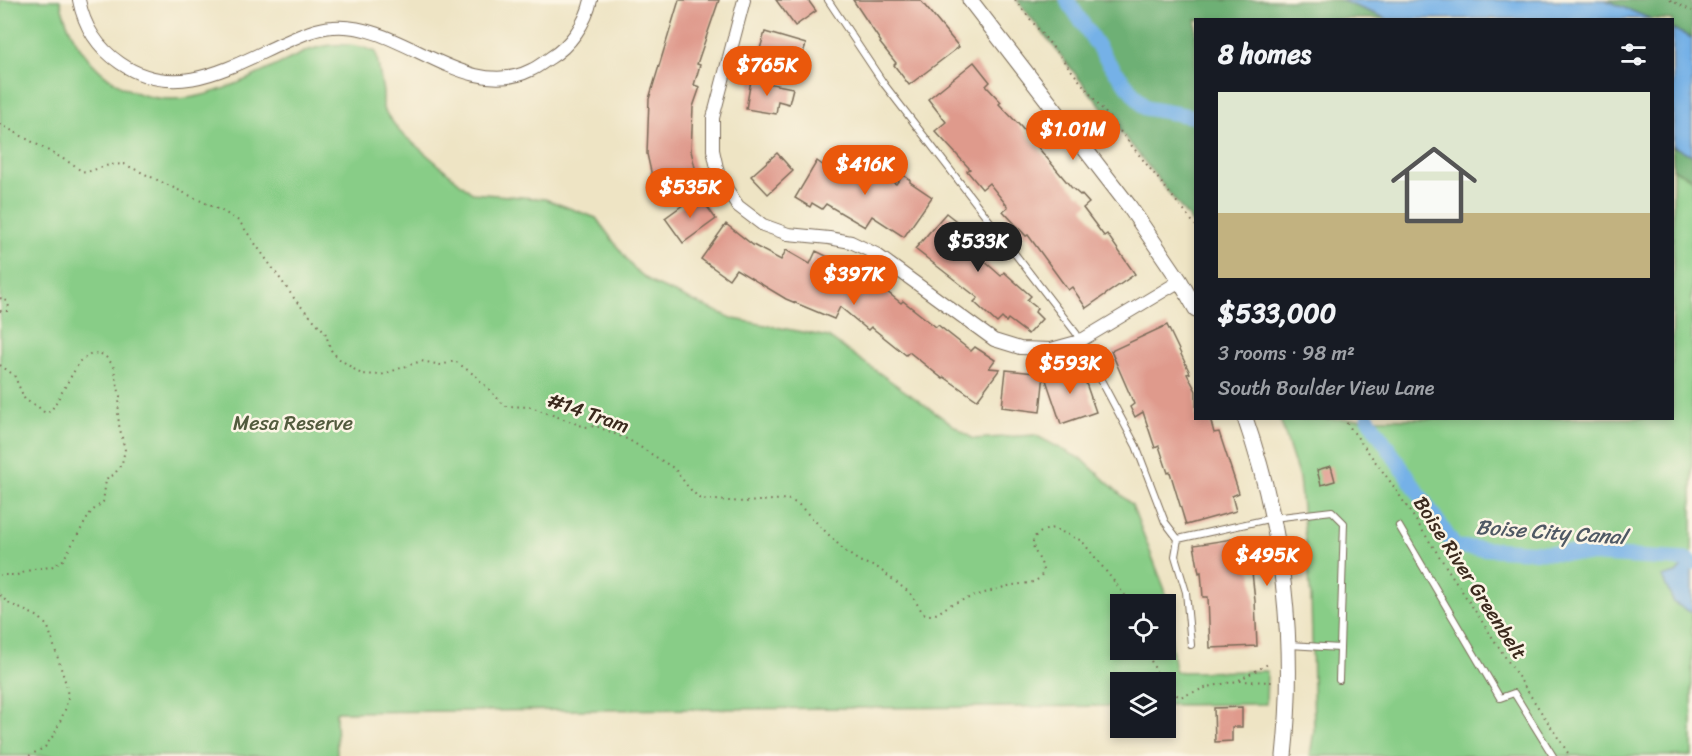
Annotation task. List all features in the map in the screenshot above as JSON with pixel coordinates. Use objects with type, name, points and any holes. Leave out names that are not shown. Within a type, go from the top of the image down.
[{"type":"street","points":[[79,0],[87,24],[99,44],[112,58],[150,78],[170,81],[196,79],[216,73],[293,39],[332,27],[370,30],[459,70],[483,76],[504,77],[530,71],[556,54],[578,32],[591,0]]},
{"type":"street","points":[[744,0],[713,118],[713,150],[719,177],[738,206],[763,225],[788,234],[852,242],[876,254],[994,339],[1020,348],[1051,349],[1080,341],[1180,281]]},
{"type":"street","points":[[970,0],[1130,207],[1194,306]]},
{"type":"street","points":[[1246,420],[1273,518],[1285,592],[1289,645],[1288,727],[1284,756]]},
{"type":"lane","points":[[828,0],[884,84],[1080,341],[1136,446],[1165,522],[1178,539],[1175,556],[1186,592],[1191,645]]},
{"type":"lane","points":[[1178,539],[1273,518],[1332,511],[1344,523],[1339,680]]},
{"type":"lane","points":[[1398,526],[1500,698],[1514,693],[1553,756]]},
{"type":"lane","points":[[1289,645],[1340,648]]},
{"type":"path","points":[[1015,0],[1194,224]]},
{"type":"path","points":[[1670,0],[1692,11]]},
{"type":"path","name":"#14 Tram","points":[[0,124],[81,171],[87,172],[109,165],[124,164],[222,210],[239,221],[296,301],[325,332],[338,358],[361,374],[389,373],[421,361],[441,365],[455,361],[476,376],[505,406],[531,408],[585,427],[596,426],[629,440],[675,469],[700,499],[745,502],[758,499],[787,499],[798,504],[845,551],[859,561],[878,568],[910,593],[923,613],[934,615],[949,605],[1012,585],[1029,584],[1037,580],[1043,570],[1033,547],[1034,541],[1037,535],[1053,528],[1082,541],[1124,594]]},
{"type":"path","points":[[0,298],[7,301],[9,307],[7,311],[0,311]]},
{"type":"path","points":[[0,365],[14,375],[25,400],[45,413],[51,411],[80,361],[90,354],[99,353],[105,356],[113,365],[120,396],[119,425],[125,450],[122,463],[114,475],[106,480],[103,502],[91,513],[63,560],[51,567],[33,569],[17,575],[0,575]]},
{"type":"path","name":"Boise River Greenbelt","points":[[1345,420],[1392,483],[1570,756]]},
{"type":"path","points":[[0,595],[8,603],[39,618],[48,627],[66,684],[68,697],[55,733],[45,747],[29,756]]},
{"type":"path","points":[[1237,681],[1270,663]]},
{"type":"path","points":[[1176,695],[1180,697],[1208,687],[1237,681],[1288,682]]},
{"type":"green space","name":"Mesa Reserve","points":[[0,0],[60,0],[67,23],[77,43],[91,62],[107,77],[147,96],[170,99],[208,94],[309,50],[326,46],[351,45],[376,52],[383,92],[383,109],[400,132],[472,193],[545,199],[596,218],[634,269],[654,284],[734,319],[828,337],[973,439],[1035,435],[1083,460],[1132,505],[1165,590],[1165,594],[1110,594],[1110,660],[1174,660],[1175,672],[1110,672],[1110,706],[336,712],[337,756],[0,756]]},
{"type":"green space","points":[[1017,0],[1340,0],[1385,18],[1194,18],[1194,225]]},
{"type":"green space","points":[[1605,0],[1692,0],[1692,38],[1674,29],[1674,18],[1649,18]]},
{"type":"green space","points":[[1674,147],[1692,155],[1692,179],[1674,170]]},
{"type":"green space","points":[[1674,170],[1692,179],[1692,756],[1310,756],[1314,730],[1311,598],[1299,478],[1280,420],[1674,420]]},
{"type":"green space","name":"Mesa Reserve","points":[[1267,671],[1266,704],[1176,705],[1175,672]]},
{"type":"water","points":[[1340,0],[1605,0],[1649,18],[1385,18]]},
{"type":"water","points":[[1674,30],[1692,38],[1692,155],[1674,146]]},
{"type":"water","points":[[1688,560],[1692,560],[1692,613],[1674,603],[1662,577],[1676,573]]},
{"type":"building","points":[[679,0],[719,0],[697,64],[700,65],[694,85],[700,87],[693,107],[691,151],[699,184],[656,194],[647,154],[649,99]]},
{"type":"building","points":[[776,0],[808,0],[816,11],[795,26]]},
{"type":"building","points":[[853,0],[920,0],[959,47],[909,85]]},
{"type":"building","points":[[765,32],[806,44],[797,71],[757,59]]},
{"type":"building","points":[[974,62],[990,82],[986,86],[1001,102],[999,104],[1071,187],[1089,203],[1083,208],[1104,236],[1107,234],[1135,274],[1086,308],[1072,287],[1068,290],[1028,235],[1026,236],[1003,211],[1008,207],[989,183],[982,189],[967,171],[970,169],[935,131],[946,122],[928,99]]},
{"type":"building","points":[[751,80],[793,88],[789,104],[778,101],[776,114],[746,109]]},
{"type":"building","points":[[777,153],[793,171],[768,194],[751,176]]},
{"type":"building","points":[[827,160],[855,176],[861,164],[896,184],[903,175],[932,197],[904,237],[872,216],[865,227],[826,204],[822,209],[812,203],[810,207],[795,198],[817,161],[824,166]]},
{"type":"building","points":[[698,194],[716,219],[683,243],[665,218]]},
{"type":"building","points":[[946,213],[992,249],[983,260],[1001,276],[1004,272],[1031,296],[1027,300],[1037,308],[1035,312],[1042,319],[1028,334],[1008,319],[1006,322],[1002,318],[997,323],[974,302],[978,298],[915,249]]},
{"type":"building","points":[[726,224],[753,245],[781,260],[786,250],[810,264],[816,251],[867,276],[901,303],[903,301],[936,327],[938,325],[971,351],[975,347],[995,360],[989,368],[1000,369],[977,400],[944,377],[943,379],[909,352],[906,355],[871,327],[868,330],[840,307],[834,319],[786,299],[736,269],[729,279],[701,259]]},
{"type":"building","points":[[1167,325],[1190,373],[1187,374],[1194,387],[1194,420],[1211,420],[1214,433],[1219,432],[1239,493],[1232,496],[1236,511],[1186,525],[1170,472],[1168,473],[1159,446],[1155,448],[1143,412],[1135,417],[1130,407],[1134,404],[1111,351]]},
{"type":"building","points":[[1080,366],[1096,412],[1061,424],[1044,374],[1052,375]]},
{"type":"building","points":[[1006,370],[1044,374],[1040,412],[1002,407]]},
{"type":"building","points":[[1331,466],[1335,481],[1321,485],[1317,470]]},
{"type":"building","points":[[1245,537],[1250,572],[1252,572],[1257,646],[1210,648],[1208,597],[1203,597],[1201,572],[1199,573],[1194,545]]},
{"type":"building","points":[[1242,707],[1242,727],[1232,727],[1232,741],[1215,742],[1214,708]]},
{"type":"waterway","name":"Boise City Canal","points":[[1067,0],[1109,63],[1145,108],[1194,117]]},
{"type":"waterway","name":"Boise City Canal","points":[[1369,420],[1455,547],[1688,560],[1692,563]]}]
